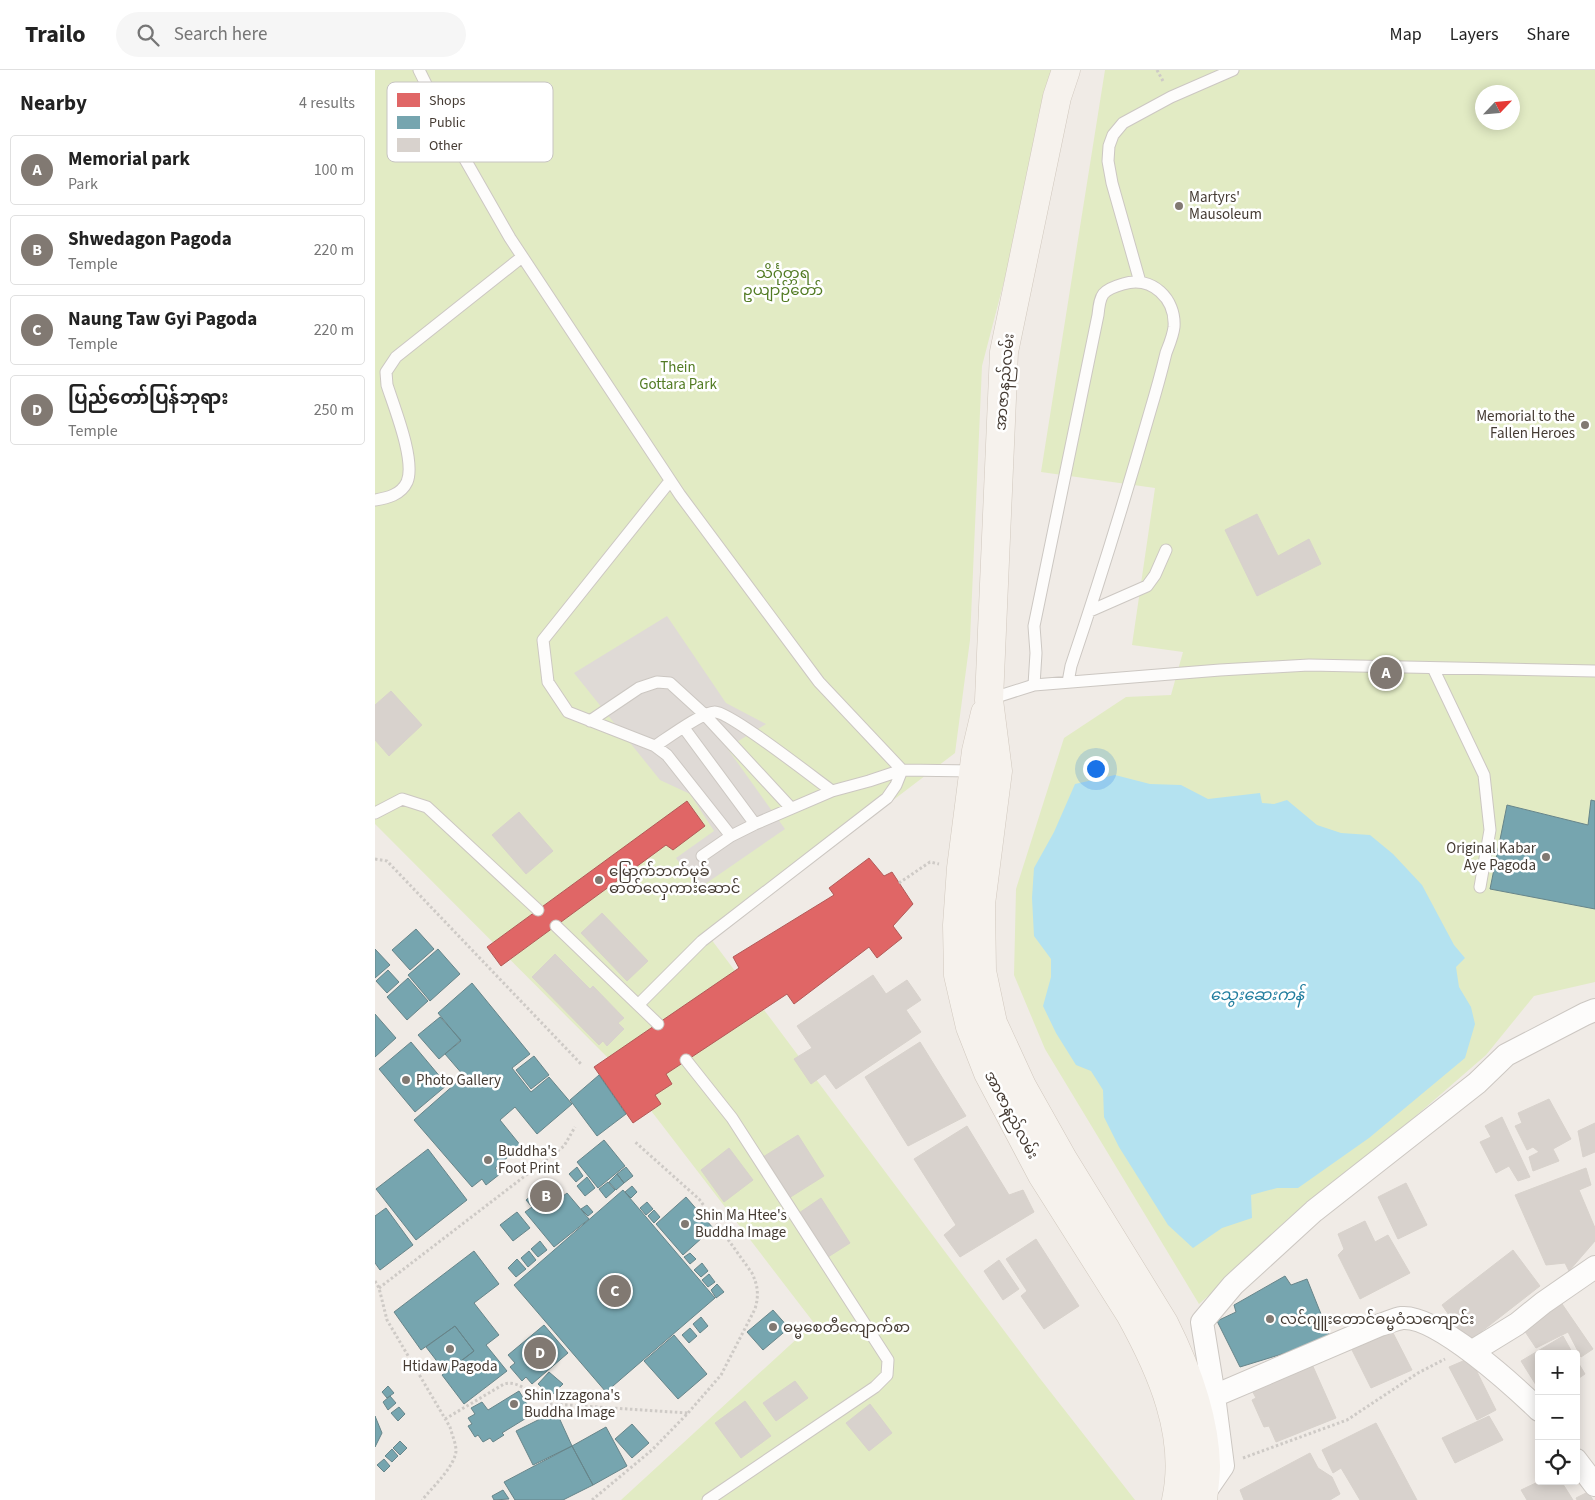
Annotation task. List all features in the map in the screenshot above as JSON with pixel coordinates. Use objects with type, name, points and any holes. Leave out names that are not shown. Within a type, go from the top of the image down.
[{"type":"main road","name":"အာဇာနည်လမ်း","points":[[1066,70],[1057,97],[1004,352],[981,904],[970,973],[1022,1086],[1053,1167],[1153,1329],[1190,1383],[1202,1427],[1206,1466],[1203,1497]]},
{"type":"main road","name":"အာဇာနည်လမ်း","points":[[1153,1329],[1163,1381],[1178,1436],[1180,1480],[1176,1500]]},
{"type":"street","points":[[1203,1497],[1223,1466],[1202,1322],[1233,1285],[1314,1211],[1477,1083],[1506,1056],[1595,1010]]},
{"type":"street","points":[[1473,1351],[1517,1324],[1543,1303],[1595,1267]]},
{"type":"street","points":[[1214,1396],[1380,1325],[1403,1318],[1424,1322],[1473,1351],[1535,1406]]},
{"type":"street","points":[[1580,1465],[1595,1485]]},
{"type":"lane","points":[[419,70],[425,82]]},
{"type":"lane","points":[[1140,282],[1109,168],[1109,146],[1113,135],[1123,123],[1171,97],[1233,70]]},
{"type":"lane","points":[[467,162],[522,257],[671,481],[819,682],[901,770]]},
{"type":"lane","points":[[375,500],[393,497],[407,482],[409,460],[387,385],[386,372],[396,357],[522,257]]},
{"type":"lane","points":[[1034,685],[1036,653],[1034,626],[1098,315],[1099,299],[1106,291],[1116,286],[1128,282],[1140,282],[1153,286],[1163,293],[1171,305],[1174,327],[1135,462],[1071,666],[1068,682]]},
{"type":"lane","points":[[671,481],[543,640],[549,682],[568,712],[655,746],[667,755],[731,836]]},
{"type":"lane","points":[[1089,611],[1147,586],[1155,575],[1166,550]]},
{"type":"lane","points":[[989,700],[1034,685],[1220,670],[1309,666],[1595,671]]},
{"type":"lane","points":[[1433,668],[1484,774],[1490,830],[1480,887]]},
{"type":"lane","points":[[590,721],[639,688],[657,682],[669,683],[704,714],[791,808]]},
{"type":"lane","points":[[655,746],[704,714],[714,712],[724,715],[832,791]]},
{"type":"lane","points":[[684,728],[755,824]]},
{"type":"lane","points":[[639,1004],[701,941],[887,798],[896,785],[901,770]]},
{"type":"lane","points":[[702,856],[731,836],[791,808],[832,791],[901,770],[986,771]]},
{"type":"lane","points":[[375,813],[402,799],[427,807],[538,910]]},
{"type":"lane","points":[[556,926],[658,1024]]},
{"type":"lane","points":[[687,1060],[732,1118],[889,1360],[887,1375],[875,1387],[708,1500]]},
{"type":"path","points":[[375,859],[387,861],[581,1064]]},
{"type":"path","points":[[379,1288],[564,1146],[575,1127]]},
{"type":"path","points":[[593,1500],[652,1450],[721,1375],[755,1309],[758,1298],[757,1285],[752,1273],[699,1200],[633,1141]]},
{"type":"path","points":[[375,1281],[379,1288],[387,1320],[445,1419],[454,1439],[456,1450],[453,1461],[423,1500]]},
{"type":"path","points":[[1223,1466],[1347,1420],[1418,1373],[1456,1354],[1473,1351]]},
{"type":"path","points":[[445,1419],[510,1382],[517,1384],[544,1402],[552,1404],[688,1413]]},
{"type":"green space","name":"Thein Gottara Park","points":[[375,70],[1059,70],[982,366],[970,640],[955,753],[711,939],[1038,1376],[1135,1500],[621,1500],[814,1323],[619,1069],[375,824]]},
{"type":"green space","points":[[1105,70],[1595,70],[1595,982],[1534,996],[1486,1055],[1199,1304],[1045,1049],[1014,975],[1016,889],[1064,738],[1126,697],[1171,695],[1183,652],[1132,645],[1155,488],[1041,472]]},
{"type":"shaded area","points":[[667,616],[726,703],[766,724],[727,748],[785,829],[698,889],[676,858],[714,831],[690,794],[660,780],[574,673]]},
{"type":"water","name":"သွေးဆေးကန်","points":[[1115,775],[1150,784],[1181,785],[1208,799],[1260,793],[1262,803],[1274,804],[1287,800],[1317,825],[1341,833],[1370,835],[1393,854],[1422,885],[1454,945],[1465,958],[1456,967],[1459,987],[1471,1007],[1475,1024],[1465,1058],[1369,1138],[1298,1188],[1277,1188],[1251,1195],[1252,1218],[1222,1228],[1193,1248],[1168,1225],[1119,1147],[1104,1117],[1103,1090],[1091,1071],[1076,1065],[1056,1033],[1043,1006],[1051,977],[1051,959],[1034,936],[1032,898],[1034,868],[1054,832],[1075,784]]},
{"type":"building: Shops","name":"မြောက်ဘက်မုခ် ဓာတ်လှေကားဆောင်","points":[[687,801],[705,826],[673,850],[666,845],[501,966],[487,947]]},
{"type":"building: Shops","points":[[869,858],[884,876],[892,872],[913,904],[893,926],[902,938],[877,958],[869,947],[794,1004],[787,994],[666,1074],[672,1084],[655,1095],[661,1104],[633,1123],[594,1067],[739,968],[733,957],[834,895],[829,888]]},
{"type":"building: Public","name":"Original Kabar Aye Pagoda","points":[[1591,800],[1595,801],[1595,909],[1490,889],[1507,805],[1588,825]]},
{"type":"building: Public","points":[[416,929],[434,949],[410,970],[392,950]]},
{"type":"building: Public","points":[[375,949],[390,965],[375,978]]},
{"type":"building: Public","points":[[438,949],[460,974],[430,1001],[408,975]]},
{"type":"building: Public","points":[[388,970],[399,982],[387,993],[376,981]]},
{"type":"building: Public","points":[[408,978],[428,1001],[407,1020],[387,997]]},
{"type":"building: Public","points":[[472,983],[530,1054],[512,1068],[531,1092],[549,1077],[572,1104],[537,1134],[515,1107],[500,1120],[521,1146],[495,1168],[500,1174],[486,1185],[482,1179],[472,1187],[414,1120],[464,1076],[445,1054],[461,1041],[438,1013]]},
{"type":"building: Public","points":[[375,1014],[396,1038],[375,1057]]},
{"type":"building: Public","points":[[440,1017],[461,1040],[439,1059],[418,1035]]},
{"type":"building: Public","points":[[411,1042],[447,1085],[415,1112],[379,1069]]},
{"type":"building: Public","points":[[534,1056],[549,1075],[531,1089],[516,1070]]},
{"type":"building: Public","points":[[599,1075],[626,1114],[597,1136],[570,1100]]},
{"type":"building: Public","points":[[604,1140],[625,1166],[598,1188],[577,1162]]},
{"type":"building: Public","points":[[428,1149],[467,1200],[416,1240],[376,1189]]},
{"type":"building: Public","points":[[577,1167],[583,1176],[576,1182],[569,1174]]},
{"type":"building: Public","points":[[626,1167],[633,1176],[624,1183],[617,1174]]},
{"type":"building: Public","points":[[617,1174],[624,1183],[616,1190],[609,1182]]},
{"type":"building: Public","points":[[587,1177],[595,1188],[585,1196],[577,1186]]},
{"type":"building: Public","points":[[608,1182],[615,1190],[606,1198],[599,1189]]},
{"type":"building: Public","points":[[632,1186],[637,1192],[631,1198],[625,1192]]},
{"type":"building: Public","points":[[541,1188],[554,1203],[567,1193],[589,1219],[554,1247],[525,1212],[532,1207],[526,1200]]},
{"type":"building: Public","points":[[623,1190],[715,1298],[606,1392],[514,1285]]},
{"type":"building: Public","points":[[686,1197],[713,1228],[683,1255],[656,1224]]},
{"type":"building: Public","points":[[647,1202],[653,1209],[646,1215],[640,1208]]},
{"type":"building: Public","points":[[587,1205],[593,1212],[588,1216],[581,1209]]},
{"type":"building: Public","points":[[386,1208],[413,1245],[380,1270],[375,1263],[375,1216]]},
{"type":"building: Public","points":[[654,1210],[660,1217],[654,1223],[648,1216]]},
{"type":"building: Public","points":[[517,1212],[530,1228],[513,1241],[500,1225]]},
{"type":"building: Public","points":[[540,1241],[547,1250],[538,1257],[531,1249]]},
{"type":"building: Public","points":[[474,1251],[499,1284],[474,1303],[499,1335],[486,1345],[507,1371],[464,1404],[442,1375],[474,1351],[455,1326],[421,1350],[394,1312]]},
{"type":"building: Public","points":[[529,1251],[536,1260],[528,1267],[521,1258]]},
{"type":"building: Public","points":[[690,1253],[696,1259],[690,1264],[684,1257]]},
{"type":"building: Public","points":[[517,1259],[526,1269],[516,1277],[508,1268]]},
{"type":"building: Public","points":[[702,1263],[708,1271],[701,1277],[694,1270]]},
{"type":"building: Public","points":[[709,1274],[715,1282],[708,1287],[702,1280]]},
{"type":"building: Public","points":[[1285,1276],[1291,1285],[1307,1279],[1331,1339],[1240,1367],[1217,1321],[1236,1312],[1234,1305]]},
{"type":"building: Public","points":[[717,1284],[724,1292],[716,1298],[711,1290]]},
{"type":"building: Public","points":[[773,1310],[789,1328],[763,1350],[747,1332]]},
{"type":"building: Public","points":[[701,1317],[708,1326],[700,1333],[693,1324]]},
{"type":"building: Public","points":[[544,1325],[568,1353],[532,1384],[526,1377],[522,1381],[510,1367],[515,1363],[508,1355]]},
{"type":"building: Public","name":"Htidaw Pagoda","points":[[455,1326],[474,1351],[446,1373],[426,1347]]},
{"type":"building: Public","points":[[690,1328],[697,1336],[689,1343],[682,1335]]},
{"type":"building: Public","points":[[674,1335],[707,1374],[678,1399],[644,1361]]},
{"type":"building: Public","points":[[549,1372],[563,1384],[551,1396],[538,1384]]},
{"type":"building: Public","points":[[388,1386],[394,1393],[387,1398],[382,1392]]},
{"type":"building: Public","points":[[519,1391],[533,1414],[502,1433],[504,1435],[493,1442],[490,1438],[483,1442],[478,1435],[475,1437],[468,1426],[472,1424],[468,1418],[475,1414],[471,1408],[482,1402],[488,1410]]},
{"type":"building: Public","points":[[390,1396],[396,1403],[388,1410],[383,1402]]},
{"type":"building: Public","points":[[399,1407],[405,1414],[398,1421],[391,1413]]},
{"type":"building: Public","points":[[556,1411],[572,1446],[533,1465],[516,1431]]},
{"type":"building: Public","points":[[375,1416],[382,1433],[375,1447]]},
{"type":"building: Public","points":[[632,1424],[649,1443],[632,1458],[615,1439]]},
{"type":"building: Public","points":[[606,1427],[627,1466],[593,1485],[572,1446]]},
{"type":"building: Public","points":[[400,1441],[407,1448],[400,1455],[393,1448]]},
{"type":"building: Public","points":[[572,1446],[593,1485],[563,1500],[515,1500],[504,1482]]},
{"type":"building: Public","points":[[392,1449],[398,1456],[392,1462],[385,1456]]},
{"type":"building: Public","points":[[384,1459],[390,1466],[384,1472],[377,1465]]},
{"type":"building: Public","points":[[503,1490],[509,1499],[494,1500],[492,1496]]},
{"type":"building: Other","points":[[1257,514],[1278,556],[1309,539],[1321,564],[1257,596],[1225,530]]},
{"type":"building: Other","points":[[391,691],[422,725],[389,756],[375,740],[375,705]]},
{"type":"building: Other","points":[[519,812],[553,851],[526,874],[492,835]]},
{"type":"building: Other","points":[[602,913],[648,961],[627,981],[581,933]]},
{"type":"building: Other","points":[[555,954],[590,989],[593,986],[624,1018],[618,1023],[624,1029],[607,1046],[603,1041],[599,1045],[532,977]]},
{"type":"building: Other","points":[[873,975],[886,994],[907,980],[921,1000],[906,1010],[921,1032],[836,1089],[825,1074],[811,1084],[794,1059],[812,1048],[797,1026]]},
{"type":"building: Other","points":[[920,1042],[966,1116],[908,1146],[865,1077]]},
{"type":"building: Other","points":[[1549,1099],[1571,1139],[1553,1149],[1559,1161],[1533,1171],[1529,1157],[1539,1152],[1533,1147],[1527,1150],[1515,1126],[1522,1123],[1518,1113]]},
{"type":"building: Other","points":[[1502,1117],[1530,1177],[1518,1181],[1509,1166],[1496,1173],[1480,1142],[1491,1137],[1485,1126]]},
{"type":"building: Other","points":[[1595,1123],[1595,1152],[1583,1157],[1578,1131]]},
{"type":"building: Other","points":[[967,1126],[1009,1195],[1023,1190],[1034,1212],[960,1257],[944,1235],[956,1225],[914,1159]]},
{"type":"building: Other","points":[[798,1135],[824,1176],[789,1198],[763,1157]]},
{"type":"building: Other","points":[[729,1148],[753,1180],[724,1202],[701,1170]]},
{"type":"building: Other","points":[[1586,1168],[1591,1185],[1579,1190],[1595,1228],[1595,1241],[1569,1271],[1565,1263],[1546,1265],[1515,1195]]},
{"type":"building: Other","points":[[1406,1183],[1427,1225],[1398,1239],[1378,1197]]},
{"type":"building: Other","points":[[821,1198],[850,1243],[828,1257],[799,1213]]},
{"type":"building: Other","points":[[1365,1221],[1375,1242],[1388,1235],[1410,1273],[1360,1299],[1338,1255],[1344,1249],[1338,1234]]},
{"type":"building: Other","points":[[1036,1239],[1079,1306],[1044,1329],[1021,1296],[1027,1291],[1006,1259]]},
{"type":"building: Other","points":[[1513,1250],[1540,1286],[1468,1342],[1442,1305]]},
{"type":"building: Other","points":[[999,1260],[1019,1289],[1003,1300],[984,1271]]},
{"type":"building: Other","points":[[1560,1301],[1593,1349],[1581,1357],[1580,1350],[1577,1350],[1568,1332],[1536,1348],[1522,1327]]},
{"type":"building: Other","points":[[1391,1329],[1412,1370],[1371,1388],[1350,1346]]},
{"type":"building: Other","points":[[1563,1336],[1571,1350],[1539,1350]]},
{"type":"building: Other","points":[[1535,1353],[1535,1383],[1521,1361]]},
{"type":"building: Other","points":[[1470,1358],[1496,1410],[1477,1420],[1449,1367]]},
{"type":"building: Other","points":[[1311,1362],[1336,1418],[1276,1442],[1269,1426],[1264,1427],[1252,1400],[1256,1398],[1249,1385]]},
{"type":"building: Other","points":[[1580,1366],[1585,1374],[1580,1377]]},
{"type":"building: Other","points":[[795,1381],[808,1398],[776,1421],[763,1403]]},
{"type":"building: Other","points":[[745,1401],[771,1436],[741,1458],[715,1423]]},
{"type":"building: Other","points":[[870,1404],[892,1433],[869,1451],[846,1423]]},
{"type":"building: Other","points":[[1489,1416],[1503,1440],[1455,1463],[1442,1438]]},
{"type":"building: Other","points":[[1376,1423],[1417,1500],[1360,1500],[1341,1468],[1333,1473],[1322,1450]]},
{"type":"building: Other","points":[[1310,1453],[1318,1468],[1332,1477],[1340,1494],[1330,1500],[1244,1500],[1240,1490]]},
{"type":"building: Other","points":[[1535,1483],[1535,1485],[1564,1485],[1573,1500],[1527,1500],[1521,1490]]},
{"type":"building: Other","points":[[1588,1492],[1593,1500],[1577,1500],[1576,1498]]},
{"type":"place","name":"Martyrs' Mausoleum","points":[[1179,206]]},
{"type":"place","name":"Memorial to the Fallen Heroes","points":[[1585,425]]},
{"type":"place","name":"Memorial park","points":[[1386,673]]},
{"type":"place","name":"Original Kabar Aye Pagoda","points":[[1546,857]]},
{"type":"place","name":"မြောက်ဘက်မုခ် ဓာတ်လှေကားဆောင်","points":[[599,880]]},
{"type":"place","name":"Photo Gallery","points":[[406,1080]]},
{"type":"place","name":"Buddha's Foot Print","points":[[488,1160]]},
{"type":"place","name":"Shwedagon Pagoda","points":[[546,1196]]},
{"type":"place","name":"Shin Ma Htee's Buddha Image","points":[[685,1224]]},
{"type":"place","name":"Naung Taw Gyi Pagoda","points":[[615,1291]]},
{"type":"place","name":"လင်ဂျူးတောင်ဓမ္မဝံသကျောင်း","points":[[1270,1319]]},
{"type":"place","name":"ဓမ္မစေတီကျောက်စာ","points":[[773,1327]]},
{"type":"place","name":"Htidaw Pagoda","points":[[450,1349]]},
{"type":"place","name":"ပြည်တော်ပြန်ဘုရား","points":[[540,1353]]},
{"type":"place","name":"Shin Izzagona's Buddha Image","points":[[514,1404]]},
{"type":"park label","name":"သိင်္ဂုတ္တရ ဥယျာဉ်တော်","points":[[783,282]]}]
